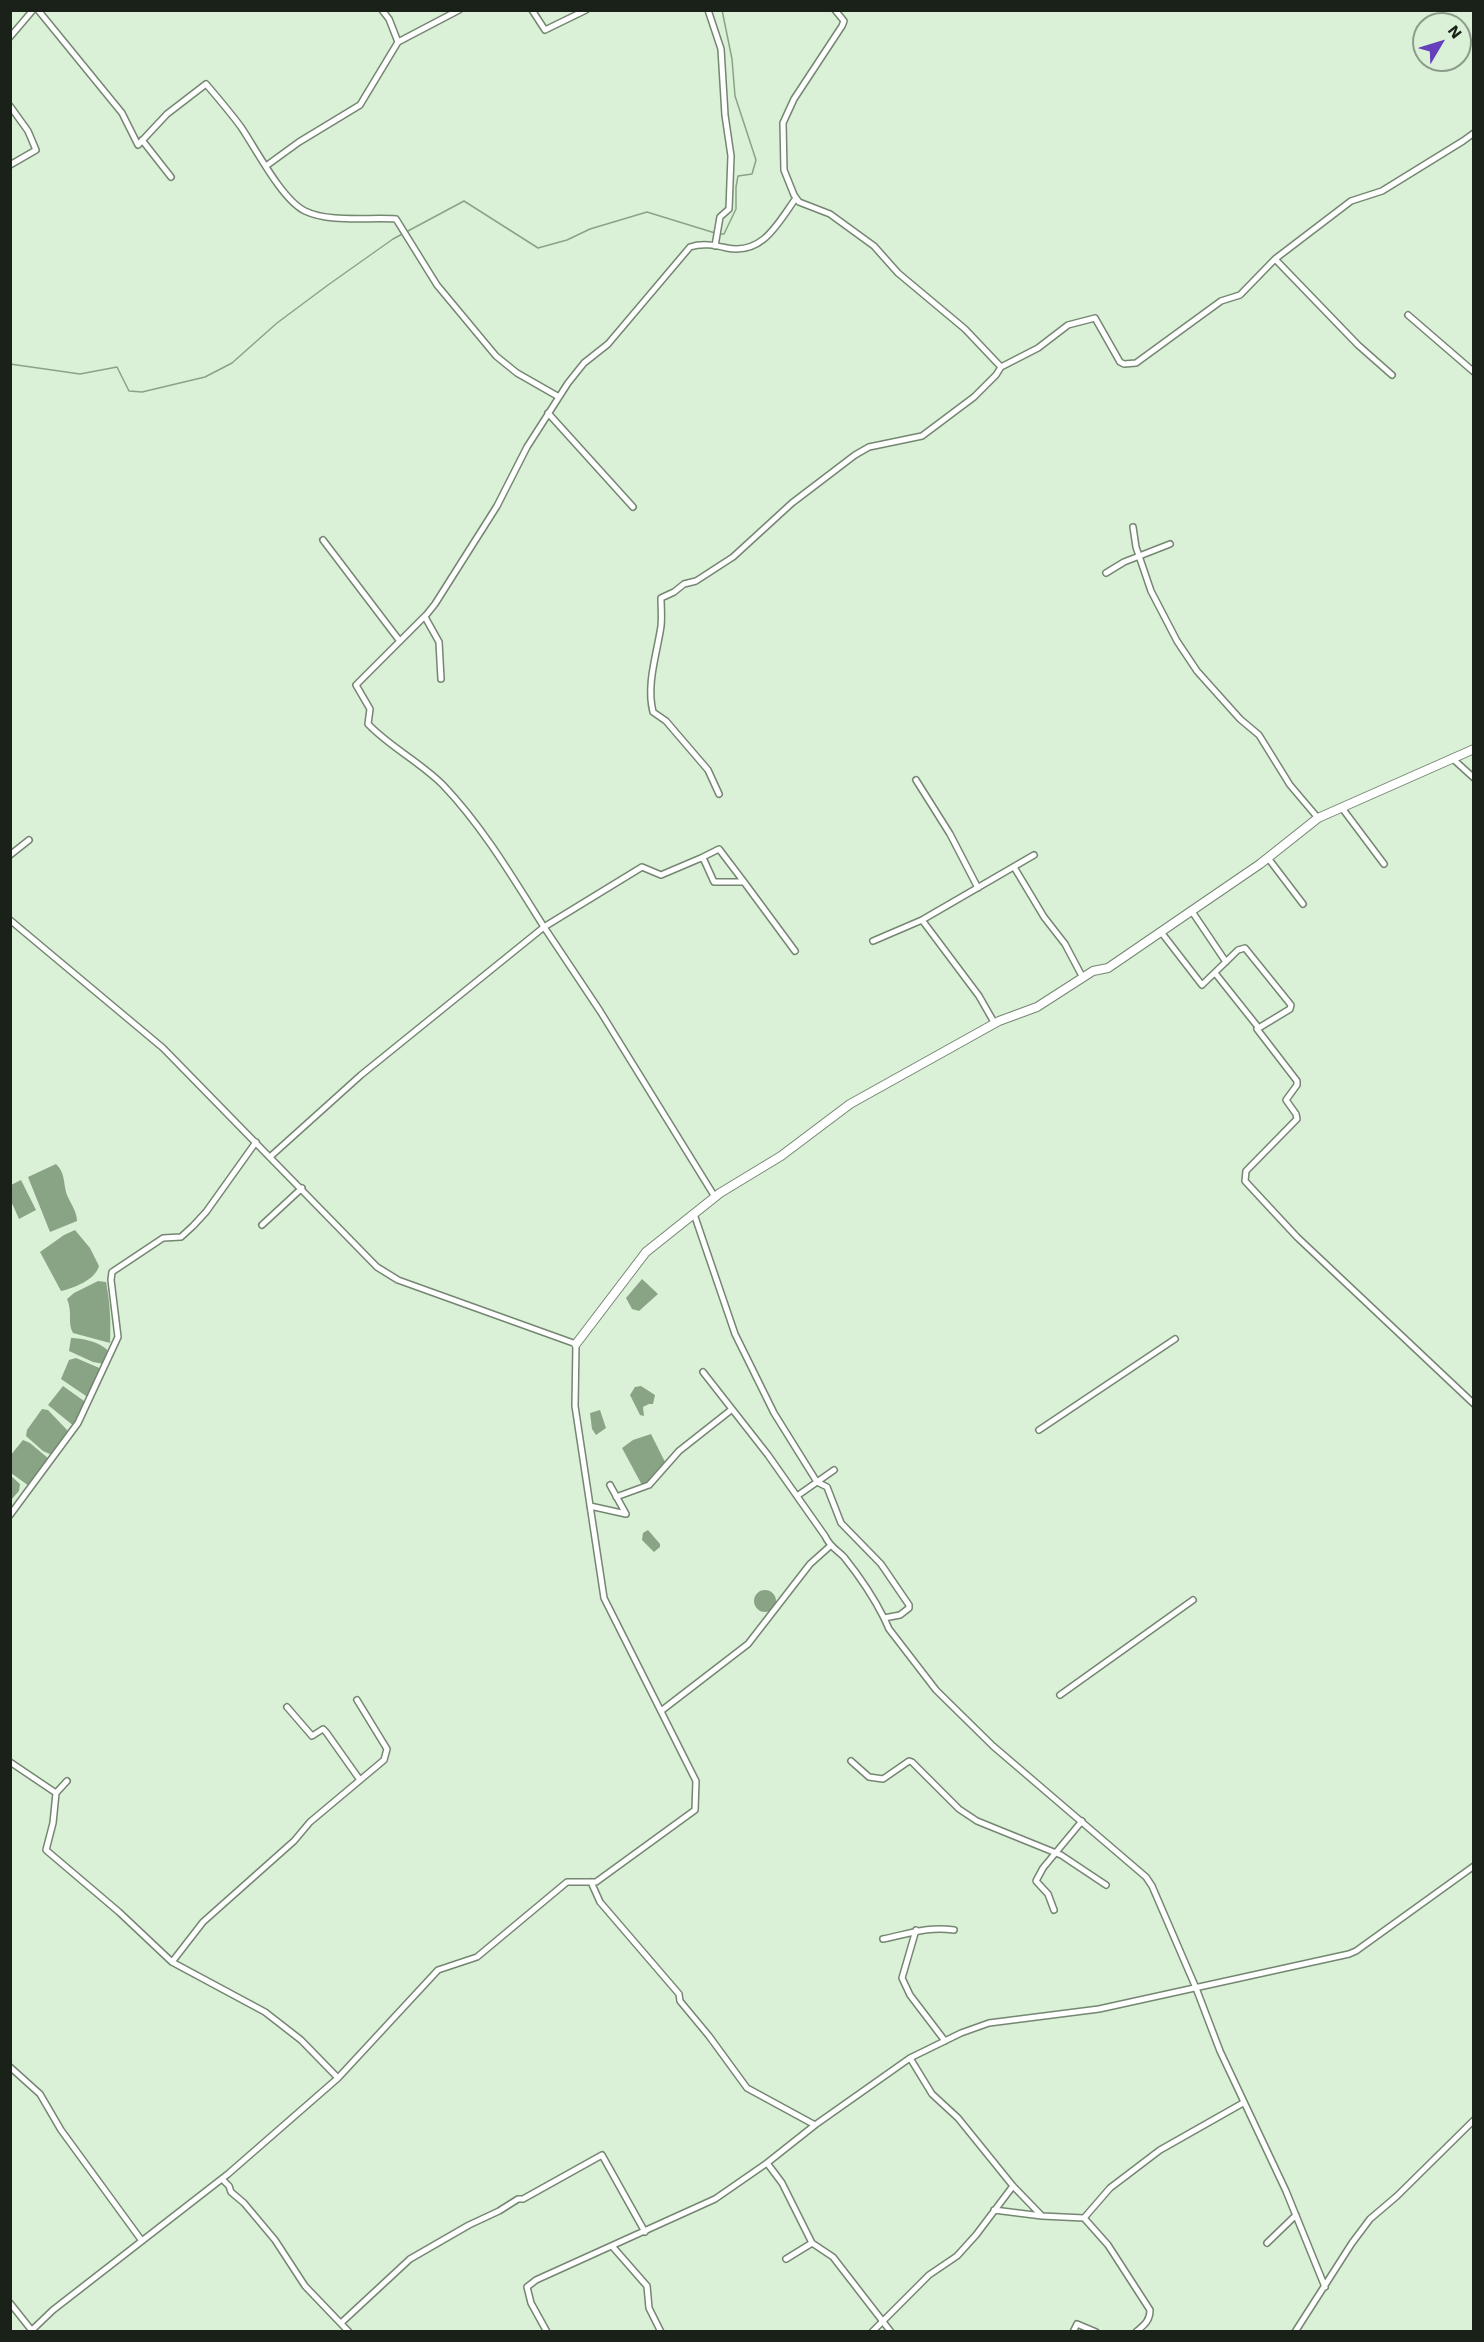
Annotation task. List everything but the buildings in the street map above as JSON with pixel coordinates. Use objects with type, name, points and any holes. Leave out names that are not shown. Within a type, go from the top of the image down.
[{"type":"street","points":[[10,37],[33,10]]},
{"type":"street","points":[[38,10],[122,113],[138,145],[168,114],[206,84],[294,203],[305,211],[336,219],[366,217],[396,219],[437,285],[496,356],[517,373],[559,397]]},
{"type":"street","points":[[382,10],[398,42]]},
{"type":"street","points":[[266,166],[299,142],[360,105],[398,42],[459,10]]},
{"type":"street","points":[[532,10],[545,30],[585,10]]},
{"type":"street","points":[[708,10],[721,49],[725,115],[731,156],[729,209],[720,217],[715,246]]},
{"type":"street","points":[[835,10],[844,21],[842,26],[794,99],[783,123],[784,171],[796,198],[800,202],[830,214],[874,246],[898,273],[965,329],[1001,367]]},
{"type":"street","points":[[10,106],[28,132],[36,150],[10,165]]},
{"type":"street","points":[[719,794],[708,770],[666,721],[653,712],[651,703],[653,673],[661,624],[662,598],[684,584],[696,581],[733,557],[792,503],[855,455],[869,447],[922,436],[974,397],[1001,367],[1038,348],[1068,326],[1095,318],[1120,362],[1136,363],[1221,301],[1240,296],[1275,259],[1351,201],[1382,191],[1463,141],[1473,132]]},
{"type":"street","points":[[142,140],[171,177]]},
{"type":"street","points":[[715,1197],[606,1020],[503,863],[460,803],[422,766],[368,724],[370,708],[356,685],[399,640],[425,617],[497,506],[527,447],[548,413],[584,363],[608,344],[690,247],[699,244],[742,249],[757,245],[768,237],[796,198]]},
{"type":"street","points":[[1275,259],[1358,345],[1392,375]]},
{"type":"street","points":[[1408,315],[1473,372]]},
{"type":"street","points":[[548,413],[633,507]]},
{"type":"street","points":[[1133,527],[1139,556],[1151,591],[1197,671],[1240,719],[1259,735],[1290,785],[1318,819]]},
{"type":"street","points":[[323,540],[399,640]]},
{"type":"street","points":[[1106,573],[1124,562],[1170,544]]},
{"type":"street","points":[[425,617],[439,642],[441,679]]},
{"type":"street","points":[[10,2303],[32,2331],[53,2310],[222,2179],[338,2078],[438,1970],[477,1957],[567,1882],[596,1882],[695,1810],[696,1781],[603,1598],[575,1406],[576,1344],[646,1252],[715,1197],[780,1156],[850,1104],[994,1024],[1037,1007],[1094,971],[1108,968],[1268,858],[1318,819],[1473,749]]},
{"type":"street","points":[[1453,759],[1473,778]]},
{"type":"street","points":[[916,780],[950,834],[978,888]]},
{"type":"street","points":[[1342,808],[1384,864]]},
{"type":"street","points":[[10,855],[29,840]]},
{"type":"street","points":[[271,1156],[361,1075],[544,927],[642,867],[661,875],[719,849],[795,951]]},
{"type":"street","points":[[873,941],[922,920],[1034,855]]},
{"type":"street","points":[[701,858],[714,882],[744,882]]},
{"type":"street","points":[[1268,858],[1303,904]]},
{"type":"street","points":[[1014,867],[1044,917],[1065,944],[1083,978]]},
{"type":"street","points":[[1191,910],[1226,962]]},
{"type":"street","points":[[10,920],[163,1048],[377,1267],[398,1280],[576,1344]]},
{"type":"street","points":[[922,920],[979,996],[994,1024]]},
{"type":"street","points":[[1161,932],[1202,985],[1238,950],[1245,948],[1291,1005],[1290,1009],[1258,1027]]},
{"type":"street","points":[[1215,973],[1297,1081],[1297,1085],[1286,1100],[1297,1116],[1246,1171],[1245,1181],[1297,1237],[1473,1404]]},
{"type":"street","points":[[10,1515],[78,1423],[118,1337],[112,1272],[163,1238],[181,1237],[206,1212],[256,1142]]},
{"type":"street","points":[[262,1225],[302,1188]]},
{"type":"street","points":[[694,1214],[735,1334],[774,1413],[817,1482],[827,1487],[841,1523],[881,1564],[909,1605],[909,1608],[900,1615],[885,1618]]},
{"type":"street","points":[[1039,1430],[1175,1339]]},
{"type":"street","points":[[703,1372],[730,1410],[768,1455],[825,1536],[829,1547],[841,1554],[868,1588],[889,1629],[936,1690],[993,1746],[1146,1876],[1196,1988],[1220,2051],[1296,2216],[1325,2288]]},
{"type":"street","points":[[616,1497],[649,1485],[679,1451],[730,1410]]},
{"type":"street","points":[[797,1496],[834,1470]]},
{"type":"street","points":[[590,1506],[626,1514],[610,1485]]},
{"type":"street","points":[[661,1711],[748,1644],[810,1563],[829,1547]]},
{"type":"street","points":[[1060,1695],[1194,1600]]},
{"type":"street","points":[[172,1962],[203,1922],[294,1841],[310,1822],[384,1760],[387,1749],[357,1700]]},
{"type":"street","points":[[286,1707],[312,1736],[323,1729],[360,1780]]},
{"type":"street","points":[[851,1761],[869,1777],[883,1779],[909,1761],[912,1762],[959,1809],[977,1821],[1061,1855],[1106,1885]]},
{"type":"street","points":[[10,1762],[56,1793]]},
{"type":"street","points":[[67,1781],[56,1793],[53,1823],[46,1850],[120,1912],[172,1962],[265,2012],[301,2040],[338,2078]]},
{"type":"street","points":[[1054,1910],[1048,1894],[1036,1881],[1043,1868],[1082,1821]]},
{"type":"street","points":[[547,2331],[531,2303],[527,2287],[536,2280],[715,2199],[910,2058],[989,2023],[1099,2009],[1344,1956],[1356,1951],[1473,1866]]},
{"type":"street","points":[[591,1882],[600,1902],[679,1994],[680,2001],[747,2088],[815,2125]]},
{"type":"street","points":[[883,1939],[929,1928],[954,1930]]},
{"type":"street","points":[[916,1930],[902,1978],[910,1995],[945,2041]]},
{"type":"street","points":[[910,2058],[932,2094],[958,2118],[1013,2186],[1042,2216]]},
{"type":"street","points":[[10,2067],[40,2094],[61,2130],[142,2241]]},
{"type":"street","points":[[1084,2218],[1110,2188],[1160,2150],[1243,2103]]},
{"type":"street","points":[[1295,2331],[1325,2288],[1352,2243],[1371,2219],[1473,2120]]},
{"type":"street","points":[[341,2323],[410,2259],[602,2155],[645,2232]]},
{"type":"street","points":[[767,2163],[782,2183],[812,2242],[833,2257],[891,2331]]},
{"type":"street","points":[[222,2179],[275,2240],[305,2286],[349,2331]]},
{"type":"street","points":[[872,2331],[929,2275],[957,2256],[1013,2186]]},
{"type":"street","points":[[993,2210],[1084,2218],[1108,2245],[1150,2310],[1150,2317],[1146,2324],[1136,2331]]},
{"type":"street","points":[[1267,2243],[1296,2216]]},
{"type":"street","points":[[786,2259],[812,2242]]},
{"type":"street","points":[[612,2246],[646,2286],[649,2308],[661,2331]]},
{"type":"street","points":[[1073,2331],[1077,2324],[1096,2331]]},
{"type":"shaded area","points":[[56,1164],[62,1174],[77,1221],[50,1232],[28,1177]]},
{"type":"shaded area","points":[[21,1180],[36,1210],[19,1219],[11,1201],[11,1185]]},
{"type":"shaded area","points":[[75,1230],[90,1248],[99,1266],[89,1279],[61,1291],[40,1252]]},
{"type":"shaded area","points":[[642,1279],[658,1294],[639,1311],[632,1309],[626,1298]]},
{"type":"shaded area","points":[[98,1281],[106,1282],[110,1312],[110,1343],[73,1333],[70,1325],[70,1309],[67,1299]]},
{"type":"shaded area","points":[[71,1338],[101,1345],[108,1351],[107,1360],[104,1364],[93,1362],[69,1351]]},
{"type":"shaded area","points":[[76,1358],[104,1370],[89,1398],[61,1379],[69,1360]]},
{"type":"shaded area","points":[[63,1386],[84,1401],[86,1407],[75,1427],[48,1405]]},
{"type":"shaded area","points":[[641,1386],[655,1395],[653,1404],[643,1407],[644,1416],[640,1415],[630,1395],[635,1387]]},
{"type":"shaded area","points":[[42,1409],[48,1410],[70,1436],[54,1456],[43,1451],[26,1436],[27,1430]]},
{"type":"shaded area","points":[[600,1410],[606,1428],[596,1435],[592,1429],[590,1413]]},
{"type":"shaded area","points":[[651,1434],[666,1464],[643,1487],[622,1448],[633,1440]]},
{"type":"shaded area","points":[[23,1440],[49,1459],[50,1467],[29,1486],[11,1473],[10,1456]]},
{"type":"shaded area","points":[[11,1476],[20,1484],[19,1491],[11,1500]]},
{"type":"shaded area","points":[[648,1530],[660,1544],[654,1552],[642,1540],[643,1533]]},
{"type":"shaded area","points":[[765,1590],[773,1593],[776,1601],[773,1609],[765,1612],[757,1609],[754,1601],[757,1593]]},
{"type":"waterway","points":[[720,234],[724,234],[736,209],[738,176],[752,174],[756,160],[735,96],[732,59],[722,10]]},
{"type":"waterway","points":[[10,364],[80,374],[117,367],[129,391],[142,392],[205,377],[232,363],[277,323],[393,239],[464,201],[538,248],[647,212],[715,233]]}]
